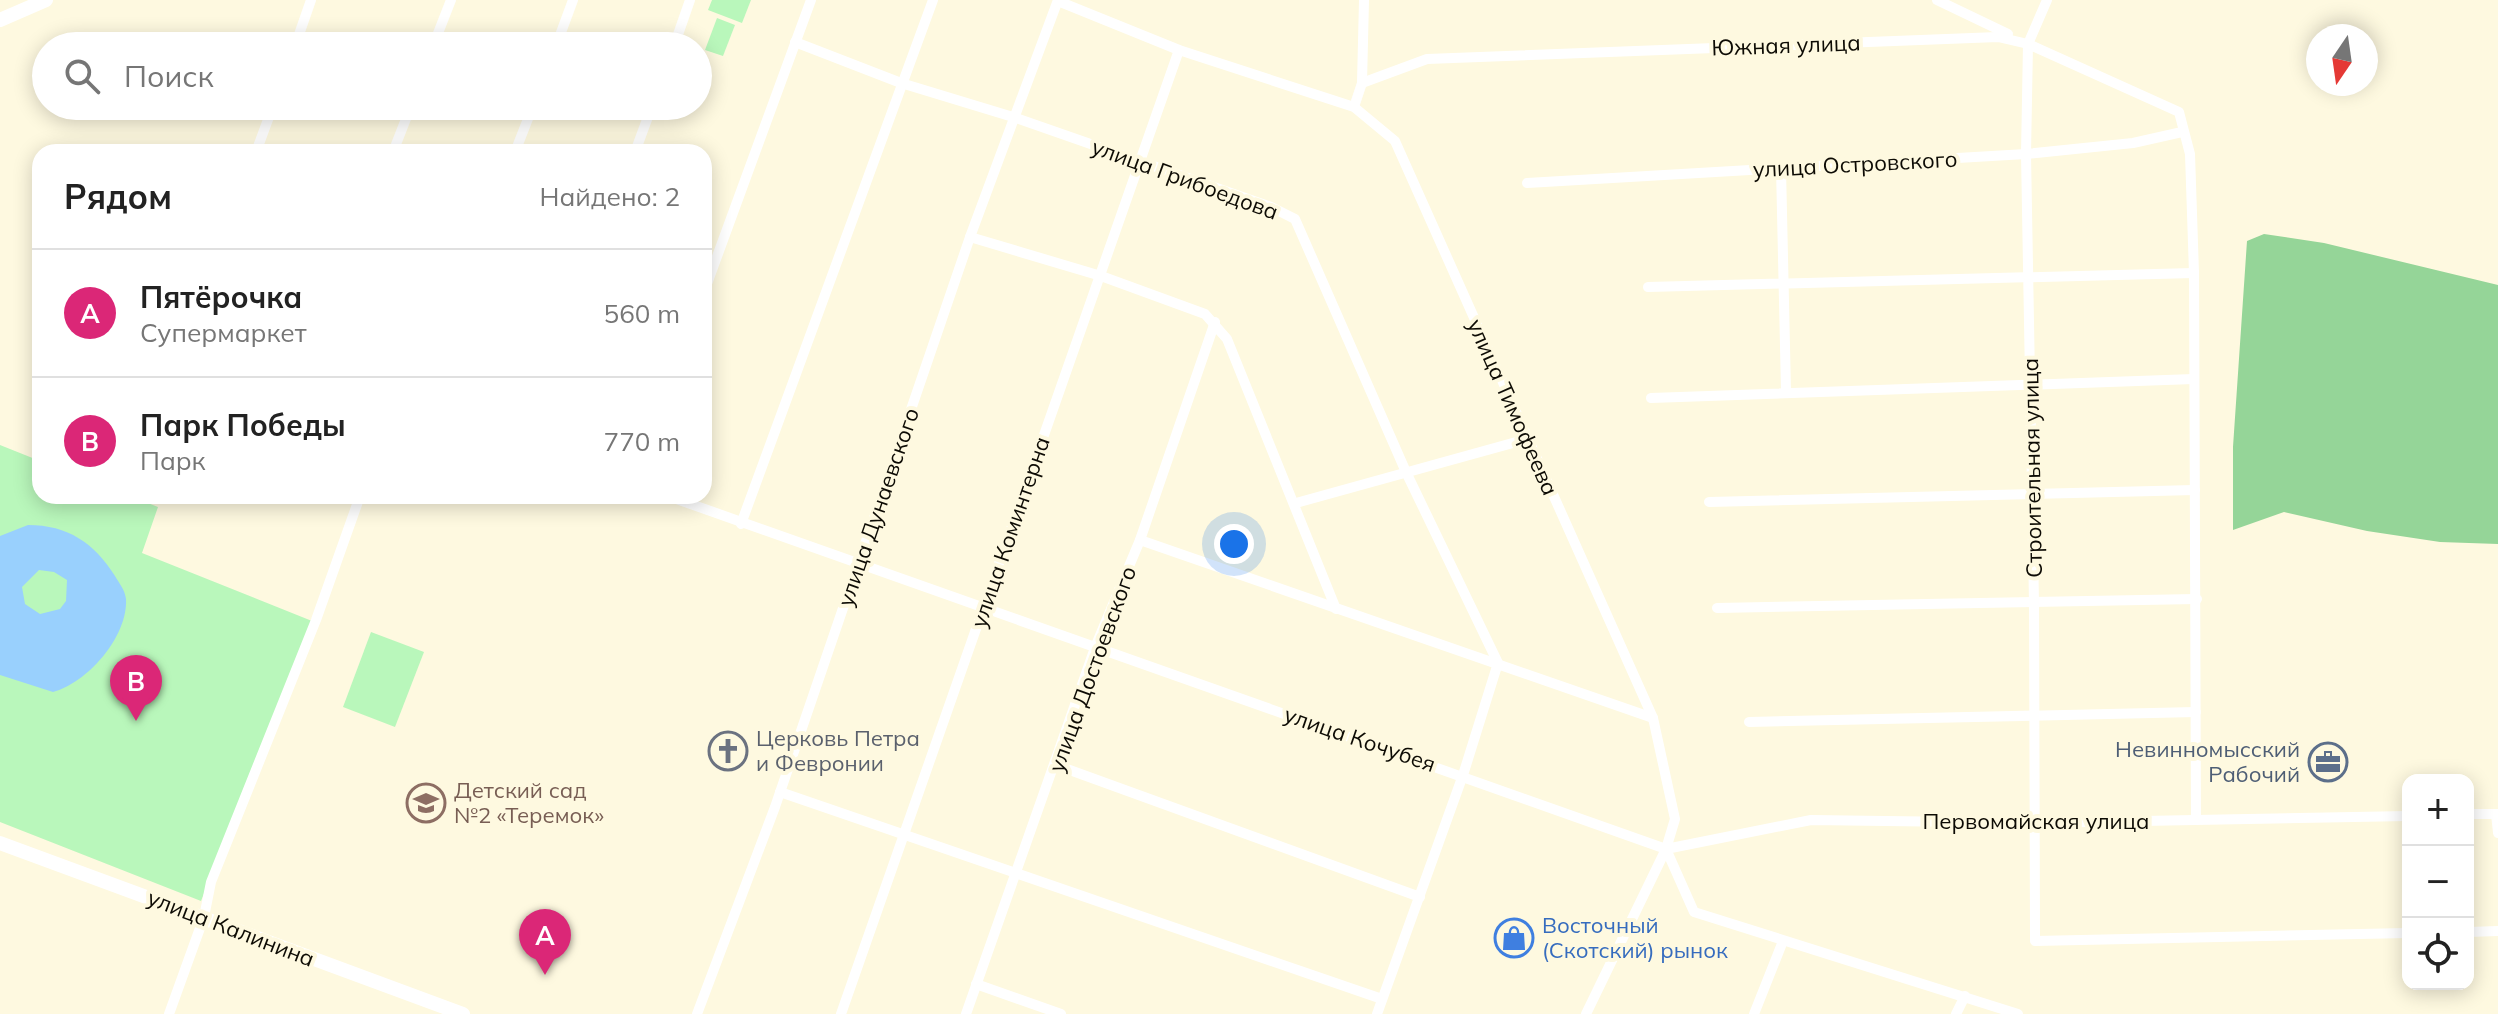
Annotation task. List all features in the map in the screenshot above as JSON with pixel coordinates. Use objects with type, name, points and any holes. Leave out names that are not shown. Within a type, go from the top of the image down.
[{"type":"main road","points":[[0,20],[46,0]]},
{"type":"main road","name":"улица Калинина","points":[[0,843],[463,1014]]},
{"type":"street","points":[[300,32],[311,0]]},
{"type":"street","points":[[438,32],[451,0]]},
{"type":"street","points":[[561,32],[573,0]]},
{"type":"street","points":[[679,32],[690,0]]},
{"type":"street","points":[[712,270],[811,0]]},
{"type":"street","points":[[741,524],[933,0]]},
{"type":"street","points":[[1354,107],[1362,83],[1364,0]]},
{"type":"street","points":[[1937,0],[2028,44]]},
{"type":"street","name":"Строительная улица","points":[[2047,0],[2028,44],[2026,154],[2033,495],[2035,941],[2402,933]]},
{"type":"street","name":"улица Тимофеева","points":[[1058,1],[1179,50],[1354,107],[1395,141],[1653,718],[1675,819],[1666,849],[1586,1014]]},
{"type":"street","name":"улица Дунаевского","points":[[697,1014],[780,792],[970,237],[1058,1]]},
{"type":"street","name":"Южная улица","points":[[1362,83],[1427,59],[1998,37],[2028,44],[2179,112],[2182,132]]},
{"type":"street","name":"улица Грибоедова","points":[[795,42],[901,83],[1013,117],[1271,207],[1295,219],[1406,472],[1498,663]]},
{"type":"street","name":"улица Коминтерна","points":[[841,1014],[1179,50]]},
{"type":"street","points":[[259,144],[268,120]]},
{"type":"street","points":[[396,144],[406,120]]},
{"type":"street","points":[[518,144],[528,120]]},
{"type":"street","points":[[638,144],[647,120]]},
{"type":"street","points":[[2182,132],[2190,154],[2194,273],[2196,820]]},
{"type":"street","name":"улица Островского","points":[[1527,183],[2026,154],[2133,143],[2182,132]]},
{"type":"street","points":[[1781,168],[1786,391]]},
{"type":"street","points":[[970,237],[1101,276],[1205,314],[1215,322],[1227,339],[1296,503],[1336,609]]},
{"type":"street","points":[[1648,287],[2194,273]]},
{"type":"street","name":"улица Достоевского","points":[[966,1014],[1096,645],[1140,540],[1215,322]]},
{"type":"street","points":[[1651,398],[2194,379]]},
{"type":"street","points":[[1296,503],[1527,439]]},
{"type":"street","points":[[1709,502],[2195,490]]},
{"type":"street","points":[[169,1014],[204,917],[211,882],[321,606],[357,504]]},
{"type":"street","name":"улица Кочубея","points":[[689,504],[858,566],[1096,645],[1666,849]]},
{"type":"street","points":[[1140,540],[1653,718]]},
{"type":"street","points":[[1717,608],[2197,599]]},
{"type":"street","points":[[1377,1014],[1463,775],[1498,663]]},
{"type":"street","points":[[1749,722],[2035,713],[2196,712]]},
{"type":"street","points":[[1056,765],[1420,897]]},
{"type":"street","points":[[780,792],[1382,999]]},
{"type":"street","points":[[2474,814],[2497,814],[2498,833]]},
{"type":"street","name":"Первомайская улица","points":[[1666,849],[1811,820],[2036,823],[2402,816]]},
{"type":"street","points":[[1666,849],[1694,912],[2018,1014]]},
{"type":"street","points":[[2474,932],[2498,931]]},
{"type":"street","points":[[1754,1014],[1783,941]]},
{"type":"street","points":[[976,984],[1061,1014]]},
{"type":"street","points":[[1956,1014],[1965,996]]},
{"type":"green space","points":[[712,0],[751,0],[742,23],[708,10]]},
{"type":"green space","points":[[717,18],[735,25],[723,56],[712,52],[712,32]]},
{"type":"green space","points":[[2264,234],[2324,243],[2498,285],[2498,544],[2440,542],[2367,531],[2284,512],[2233,530],[2233,447],[2247,241]]},
{"type":"green space","points":[[0,445],[32,458],[32,504],[150,504],[158,507],[142,553],[312,621],[201,901],[0,822]]},
{"type":"green space","points":[[371,632],[424,652],[395,727],[343,707]]},
{"type":"water","points":[[28,525],[68,532],[98,554],[123,590],[125,614],[113,643],[92,669],[66,687],[53,692],[0,675],[0,536]],"holes":[[[39,570],[54,572],[67,580],[66,601],[60,609],[40,614],[25,604],[22,587]]]},
{"type":"place","name":"Парк Победы","points":[[136,721]]},
{"type":"place","name":"Церковь Петра и Февронии","points":[[728,751]]},
{"type":"place","name":"Невинномысский Рабочий","points":[[2328,762]]},
{"type":"place","name":"Детский сад №2 «Теремок»","points":[[426,803]]},
{"type":"place","name":"Восточный (Скотский) рынок","points":[[1514,938]]},
{"type":"place","name":"Пятёрочка","points":[[545,975]]}]
